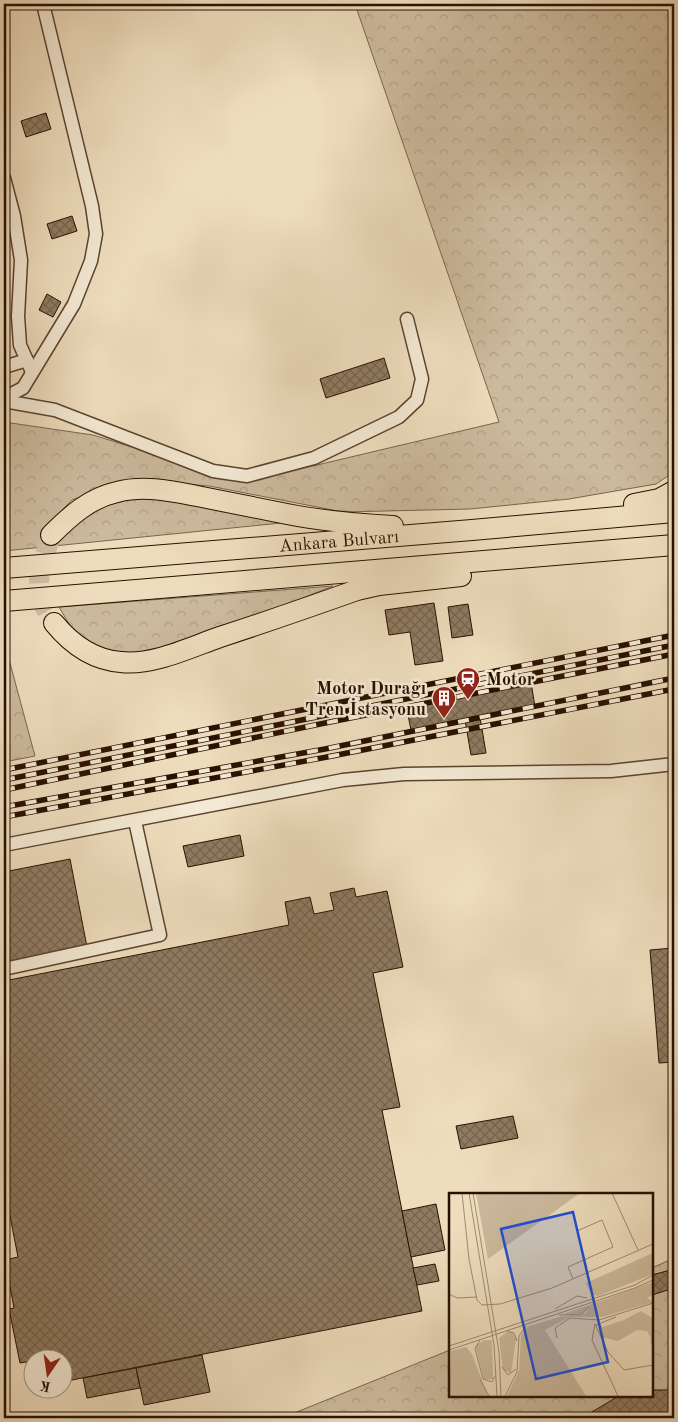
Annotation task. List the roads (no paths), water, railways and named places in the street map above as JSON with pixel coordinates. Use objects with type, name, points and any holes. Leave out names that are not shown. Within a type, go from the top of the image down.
[{"type":"main road","points":[[51,534],[69,517],[100,497],[118,491],[144,488],[326,521],[472,530],[513,515],[640,503],[659,499],[674,491]]},
{"type":"main road","name":"Ankara Bulvarı","points":[[4,568],[674,512]]},
{"type":"main road","name":"Ankara Bulvarı","points":[[4,601],[674,544]]},
{"type":"main road","points":[[54,623],[73,644],[96,657],[122,663],[138,662],[182,651],[365,588],[560,566],[632,548]]},
{"type":"street","points":[[4,399],[23,388],[29,366],[74,304],[90,261],[96,234],[92,206],[43,4]]},
{"type":"street","points":[[4,178],[14,216],[21,260],[18,316],[20,345],[29,366]]},
{"type":"street","points":[[4,399],[55,410],[213,471],[247,476],[314,458],[399,418],[417,400],[422,379],[407,319]]},
{"type":"street","points":[[4,367],[29,366]]},
{"type":"street","points":[[4,845],[343,780],[404,774],[611,771],[674,764]]},
{"type":"street","points":[[4,969],[160,935],[135,821]]},
{"type":"tunnel","points":[[51,535],[39,575],[40,599],[54,623]]},
{"type":"railway","points":[[4,770],[674,635]]},
{"type":"railway","points":[[4,780],[674,645]]},
{"type":"railway","points":[[4,790],[320,724],[674,654]]},
{"type":"railway","points":[[4,807],[325,749],[674,678]]},
{"type":"railway","points":[[4,817],[327,757],[674,689]]},
{"type":"place","name":"Motor","points":[[468,700]]},
{"type":"place","name":"Motor Durağı Tren İstasyonu","points":[[444,719]]}]
